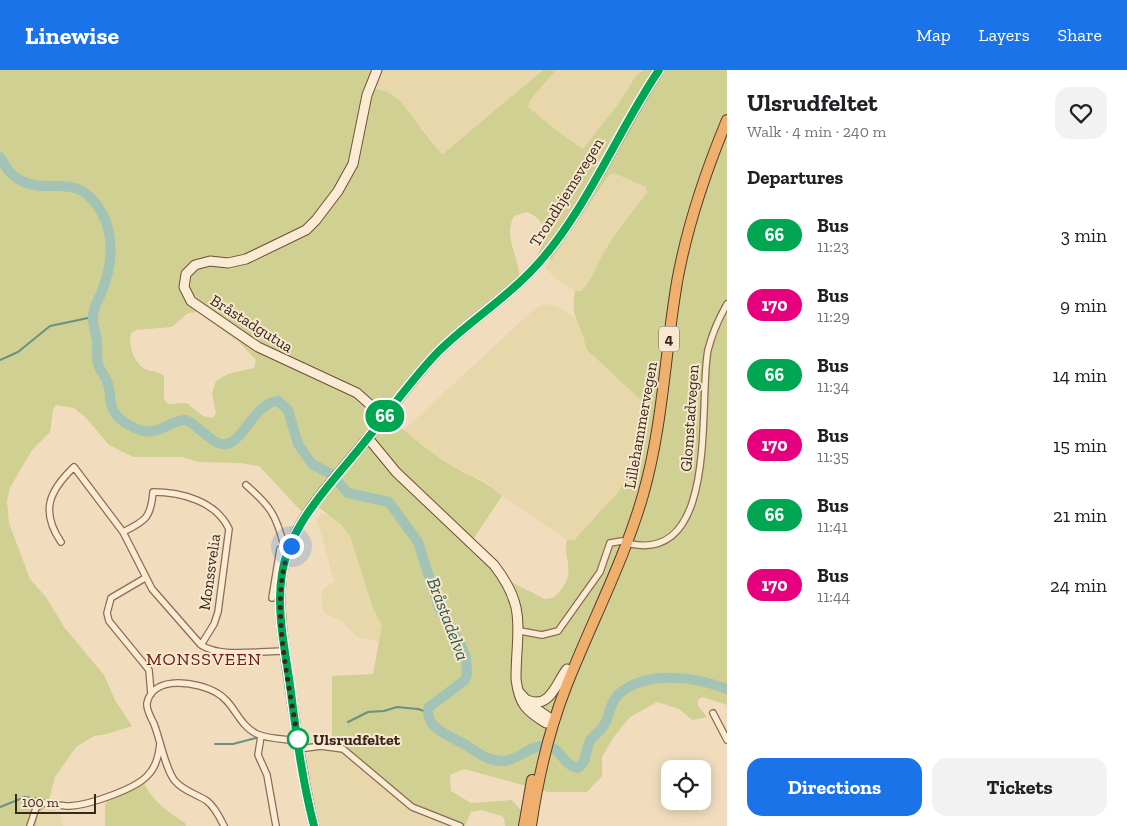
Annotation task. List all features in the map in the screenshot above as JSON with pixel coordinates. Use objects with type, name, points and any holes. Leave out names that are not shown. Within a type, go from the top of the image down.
[{"type":"highway","name":"Lillehammervegen","points":[[548,725],[620,560],[643,495],[654,449],[676,290],[686,236],[701,187],[727,120]]},
{"type":"highway","name":"Lillehammervegen","points":[[524,826],[548,725],[567,669],[620,560]]},
{"type":"highway","name":"Lillehammervegen","points":[[531,826],[536,775]]},
{"type":"main road","name":"Bråstadgutua","points":[[377,70],[367,95],[353,164],[338,191],[316,220],[306,230],[246,259],[228,263],[210,262],[195,266],[186,274],[184,287],[191,302],[249,342],[284,362],[336,382],[357,393],[384,417]]},
{"type":"main road","name":"Trondhjemsvegen","points":[[314,826],[298,745],[285,651],[280,598],[287,546],[318,500],[438,352],[519,283],[546,254],[569,221],[659,70]]},
{"type":"main road","points":[[368,438],[392,467],[494,564],[512,592],[519,618],[520,631],[516,674],[521,702],[529,713],[548,725]]},
{"type":"main road","points":[[526,700],[541,702],[551,696],[567,669]]},
{"type":"main road","points":[[519,692],[548,725]]},
{"type":"street","name":"Glomstadvegen","points":[[631,544],[644,546],[662,544],[676,533],[688,509],[700,475],[708,351],[727,304]]},
{"type":"street","points":[[61,542],[52,526],[49,501],[55,487],[74,467],[124,532],[145,578],[175,617],[201,644],[206,648],[224,652],[285,651]]},
{"type":"street","points":[[246,485],[268,504],[287,546]]},
{"type":"street","name":"Monssvelia","points":[[124,532],[139,525],[148,516],[152,510],[154,492],[188,495],[225,521],[229,529],[218,612],[214,624],[201,644]]},
{"type":"street","points":[[520,631],[542,635],[558,631],[600,572],[610,542],[622,541]]},
{"type":"street","name":"Trondhjemsvegen","points":[[272,598],[280,549],[287,546]]},
{"type":"street","points":[[145,578],[111,598],[107,613],[109,620],[148,670],[151,694],[147,705],[148,712],[160,741],[169,773],[174,780],[209,802],[224,826]]},
{"type":"street","points":[[151,694],[158,688],[174,683],[218,693],[245,726],[261,736],[298,745],[321,746],[343,750],[412,808],[460,826]]},
{"type":"street","points":[[713,713],[727,740]]},
{"type":"street","points":[[261,736],[258,755],[267,775],[276,826]]},
{"type":"street","points":[[30,826],[36,808],[43,803],[69,806],[79,804],[116,793],[140,782],[152,771],[159,752],[160,741]]},
{"type":"shaded area","points":[[375,70],[543,70],[444,154],[437,149],[424,130],[382,90],[372,88]]},
{"type":"shaded area","points":[[556,70],[643,70],[636,76],[616,107],[583,149],[528,107],[531,99]]},
{"type":"shaded area","points":[[614,173],[640,183],[646,187],[647,193],[619,229],[597,270],[584,288],[577,292],[558,280],[545,268],[609,175]]},
{"type":"shaded area","points":[[544,304],[557,306],[574,317],[584,334],[586,349],[644,403],[646,408],[636,454],[625,481],[618,492],[573,540],[567,540],[502,496],[486,482],[454,467],[433,454],[407,435],[405,429],[533,310]]},
{"type":"shaded area","points":[[321,514],[331,515],[350,536],[382,626],[380,642],[357,637],[344,623],[323,612],[321,591],[334,581],[317,519]]},
{"type":"shaded area","points":[[338,748],[458,826],[317,826],[304,764],[308,754],[316,750]]},
{"type":"shaded area","points":[[42,807],[59,811],[63,826],[36,826]]},
{"type":"green space","points":[[0,70],[375,70],[372,88],[388,92],[400,101],[437,149],[443,154],[543,70],[556,70],[531,99],[528,107],[583,149],[616,107],[636,76],[643,70],[727,70],[727,705],[702,697],[698,700],[698,706],[707,717],[692,720],[679,709],[657,702],[630,717],[613,738],[602,757],[602,776],[587,792],[548,792],[464,769],[450,775],[451,791],[471,803],[512,800],[526,816],[525,826],[505,826],[502,816],[481,810],[471,812],[465,826],[458,826],[417,811],[357,757],[332,747],[332,676],[373,674],[382,625],[373,608],[350,536],[340,524],[316,505],[304,512],[301,511],[259,466],[240,463],[199,462],[182,457],[133,457],[109,445],[86,418],[74,408],[56,405],[53,410],[50,432],[32,450],[10,488],[7,501],[9,523],[30,579],[46,597],[64,627],[104,675],[115,700],[132,726],[94,736],[76,747],[55,777],[48,804],[39,813],[36,826],[0,826]],"holes":[[[614,173],[646,187],[647,193],[605,251],[589,282],[581,291],[575,291],[574,308],[586,349],[644,403],[646,417],[636,454],[625,481],[618,492],[574,540],[567,540],[568,577],[556,595],[545,599],[509,581],[475,542],[474,538],[502,496],[483,482],[452,466],[435,454],[410,436],[388,415],[454,339],[519,279],[519,271],[510,232],[514,216],[527,212],[540,221],[546,236],[538,254],[542,258],[551,260],[609,175]],[[197,312],[239,342],[256,360],[254,368],[228,374],[216,381],[212,393],[216,414],[212,418],[203,416],[187,403],[168,404],[164,399],[164,376],[141,366],[135,358],[130,343],[131,333],[136,330],[172,327],[188,313]]]},
{"type":"green space","points":[[143,781],[155,800],[185,823],[186,826],[105,826],[105,805],[108,797]]},
{"type":"waterway","name":"Bråstadelva","points":[[0,157],[16,178],[31,184],[73,187],[83,191],[92,199],[102,213],[109,232],[111,252],[108,272],[94,309],[93,322],[97,341],[98,364],[108,384],[111,404],[115,414],[130,426],[143,431],[155,431],[175,422],[186,420],[214,441],[226,444],[240,435],[260,410],[278,401],[288,410],[298,444],[312,464],[331,474],[348,493],[389,502],[418,542],[439,608],[459,641],[466,657],[467,674],[465,680],[429,707],[430,721],[440,731],[493,760],[509,760],[536,747],[547,746],[551,747],[569,764],[577,768],[585,759],[588,744],[604,726],[615,699],[620,693],[631,686],[658,678],[672,678],[701,681],[727,689]]},
{"type":"waterway","points":[[0,360],[18,352],[50,326],[93,317]]},
{"type":"waterway","points":[[348,722],[368,712],[384,711],[397,707],[427,712]]},
{"type":"waterway","points":[[215,744],[233,744],[256,738]]},
{"type":"waterway","points":[[0,807],[25,797],[45,800]]},
{"type":"bus line","name":"66","points":[[314,826],[301,764],[283,633],[280,598],[282,573],[288,551],[308,514],[318,500],[427,364],[453,338],[519,283],[546,254],[572,216],[659,70]]},
{"type":"place","name":"Ulsrudfeltet","points":[[298,739]]},
{"type":"district","name":"MONSSVEEN","points":[[204,659]]},
{"type":"route","points":[[291,546],[282,573],[280,598],[298,741],[298,739]]}]
